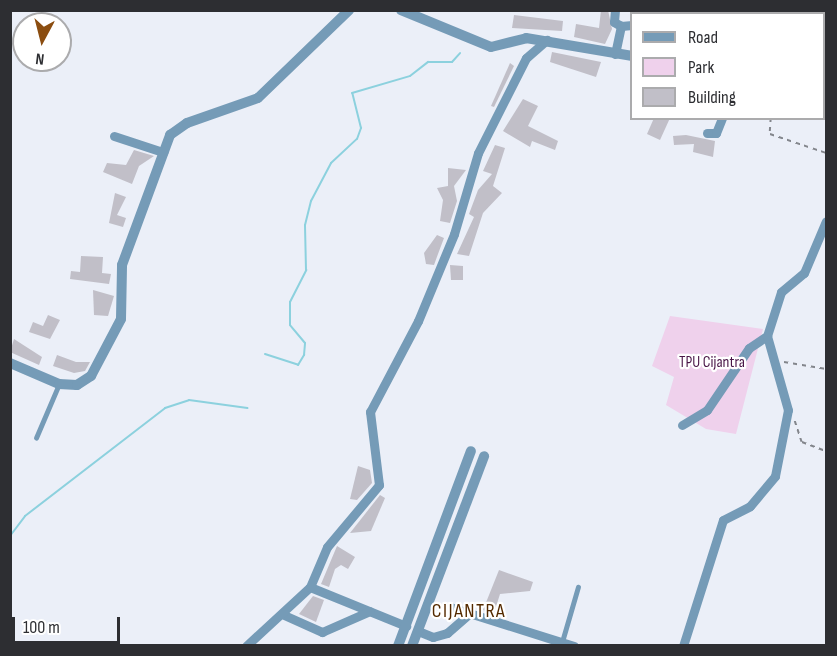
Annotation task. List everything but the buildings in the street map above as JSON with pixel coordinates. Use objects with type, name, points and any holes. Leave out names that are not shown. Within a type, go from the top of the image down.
[{"type":"street","points":[[10,363],[59,384],[87,380],[116,333],[123,307],[122,265],[163,153],[180,126],[258,98],[349,10]]},
{"type":"street","points":[[401,10],[491,47],[519,38],[547,40],[630,56]]},
{"type":"street","points":[[615,10],[614,22],[621,26],[630,25]]},
{"type":"street","points":[[615,54],[621,26]]},
{"type":"street","points":[[246,645],[284,615],[310,587],[327,546],[379,485],[370,412],[418,321],[454,234],[478,153],[526,58],[547,40]]},
{"type":"street","points":[[707,133],[716,133],[721,120]]},
{"type":"street","points":[[114,136],[163,153]]},
{"type":"street","points":[[683,645],[723,520],[750,506],[776,476],[788,410],[769,356],[767,336],[781,292],[804,273],[826,222]]},
{"type":"street","points":[[682,425],[707,410],[749,348],[767,336]]},
{"type":"street","points":[[398,645],[471,451]]},
{"type":"street","points":[[412,645],[484,456]]},
{"type":"street","points":[[436,546],[448,550]]},
{"type":"street","points":[[310,587],[406,626]]},
{"type":"street","points":[[450,607],[574,645]]},
{"type":"street","points":[[284,615],[322,632],[370,611]]},
{"type":"street","points":[[418,631],[433,637],[447,633],[470,613]]},
{"type":"lane","points":[[36,438],[59,384]]},
{"type":"lane","points":[[562,642],[578,587]]},
{"type":"path","points":[[771,120],[770,134],[826,153]]},
{"type":"path","points":[[769,356],[826,369]]},
{"type":"path","points":[[788,410],[802,442],[826,451]]},
{"type":"green space","name":"TPU Cijantra","points":[[670,316],[763,329],[736,434],[706,429],[666,405],[674,377],[652,366]]},
{"type":"waterway","points":[[265,354],[298,365],[304,355],[305,343],[290,325],[290,302],[306,270],[305,225],[311,201],[331,163],[357,139],[361,128],[352,93],[410,76],[428,62],[452,62],[460,53]]},
{"type":"waterway","points":[[10,536],[25,516],[165,408],[189,400],[247,408]]},
{"type":"district","name":"CIJANTRA","points":[[469,611]]}]
